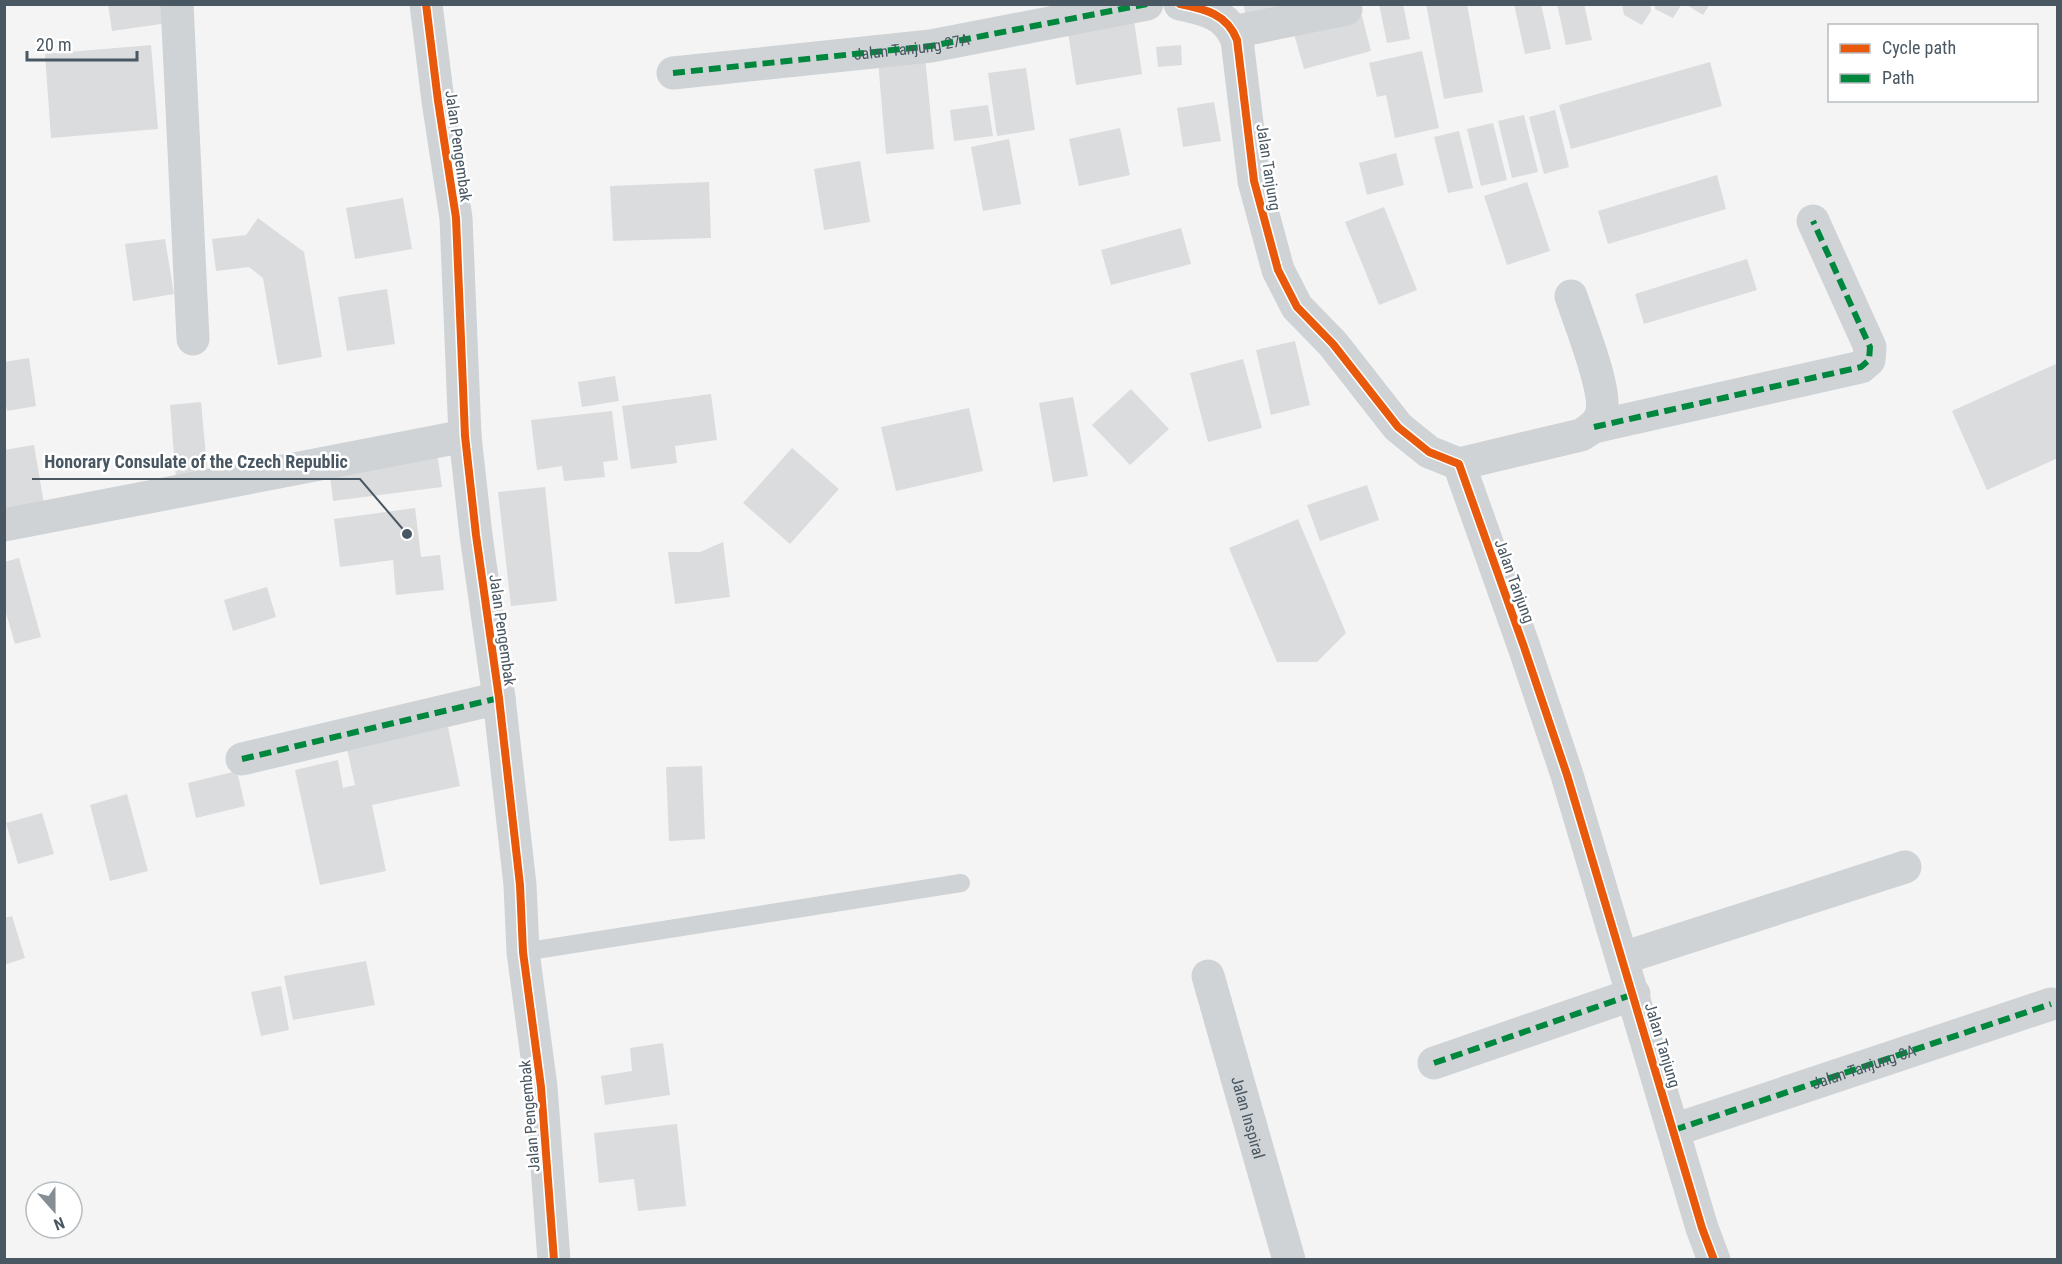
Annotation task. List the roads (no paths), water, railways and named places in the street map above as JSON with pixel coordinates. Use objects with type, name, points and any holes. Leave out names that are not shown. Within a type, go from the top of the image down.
[{"type":"street","points":[[177,4],[193,339]]},
{"type":"street","name":"Jalan Pengembak","points":[[426,4],[456,218],[465,436],[476,535],[500,698],[520,885],[523,952],[541,1087],[554,1260]]},
{"type":"street","name":"Jalan Tanjung 27A","points":[[673,73],[931,46],[1147,4]]},
{"type":"street","points":[[1179,4],[1202,8],[1227,22],[1233,32],[1346,9]]},
{"type":"street","name":"Jalan Tanjung","points":[[1233,32],[1237,40],[1254,181],[1278,270],[1297,307],[1333,344],[1398,427],[1429,452],[1459,464],[1567,775],[1702,1228],[1714,1260]]},
{"type":"street","points":[[1459,464],[1581,435],[1594,427],[1861,367],[1869,360],[1870,347],[1813,221]]},
{"type":"street","points":[[1571,296],[1596,370],[1603,399],[1601,415],[1594,427]]},
{"type":"street","points":[[4,525],[465,436]]},
{"type":"street","points":[[242,759],[500,698]]},
{"type":"street","points":[[1623,958],[1905,867]]},
{"type":"street","name":"Jalan Inspiral","points":[[1208,976],[1288,1260]]},
{"type":"street","points":[[1434,1063],[1634,994]]},
{"type":"street","name":"Jalan Tanjung 8A","points":[[1674,1130],[2051,1004]]},
{"type":"lane","points":[[523,952],[962,883]]},
{"type":"place","name":"Honorary Consulate of the Czech Republic","points":[[407,534]]}]
